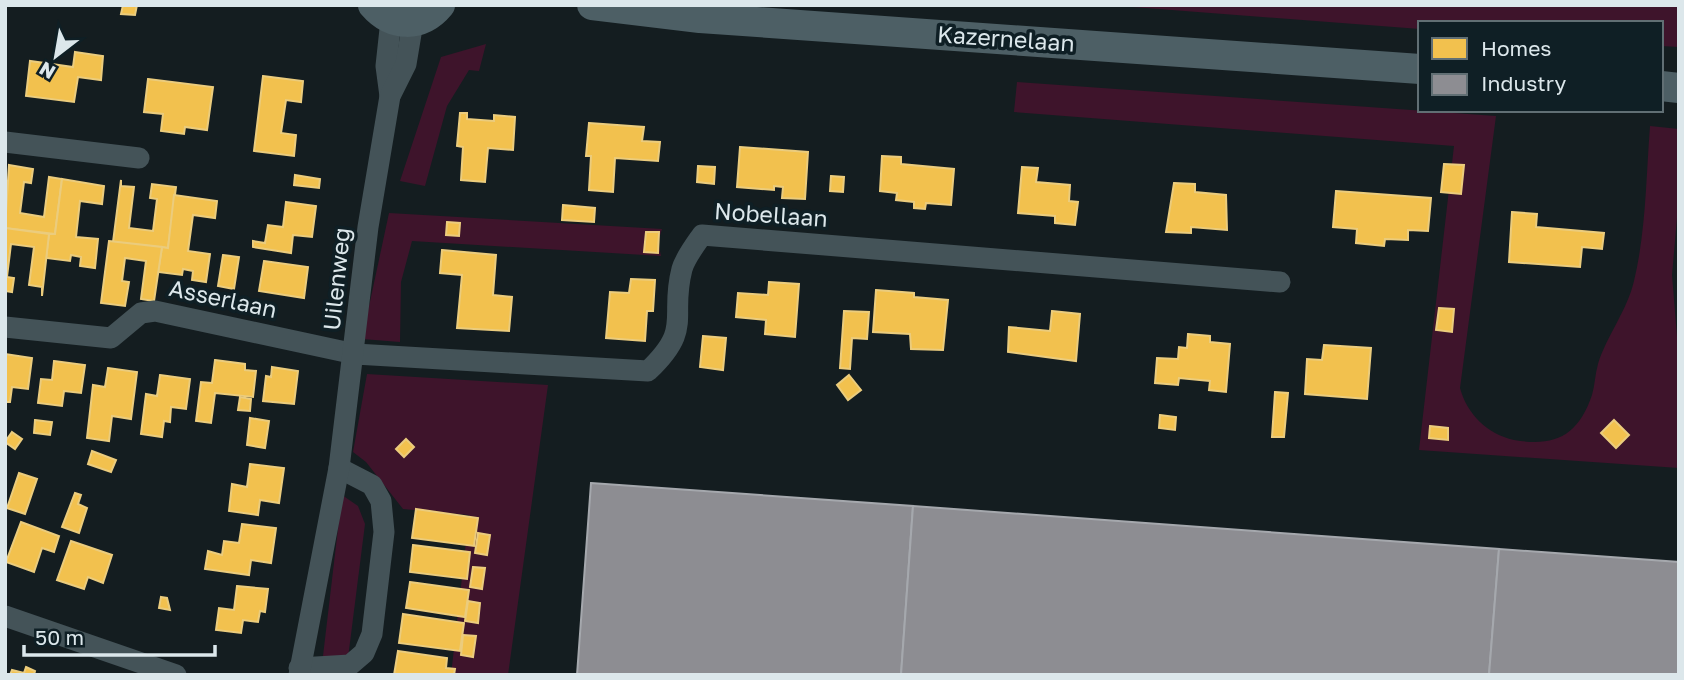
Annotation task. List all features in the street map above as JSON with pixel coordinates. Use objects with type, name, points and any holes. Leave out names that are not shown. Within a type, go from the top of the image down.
[{"type":"street","points":[[392,16],[433,13],[440,5]]},
{"type":"street","name":"Kazernelaan","points":[[592,5],[701,18],[1418,69]]},
{"type":"street","name":"Uilenweg","points":[[339,468],[372,485],[381,501],[384,532],[372,634],[364,653],[351,665],[299,672],[339,468],[355,354],[368,228],[390,96],[386,66],[392,16]]},
{"type":"street","points":[[5,142],[139,158]]},
{"type":"street","name":"Nobellaan","points":[[355,354],[648,371],[670,349],[682,268],[702,235],[1280,282]]},
{"type":"street","name":"Asserlaan","points":[[5,327],[111,338],[141,313],[155,311],[355,354]]},
{"type":"street","points":[[5,616],[176,675]]},
{"type":"shaded area","points":[[1107,5],[1679,5],[1679,47],[1663,46],[1663,21],[1418,21],[1418,29]]},
{"type":"shaded area","points":[[486,44],[479,71],[469,70],[447,106],[425,186],[400,181],[441,57]]},
{"type":"shaded area","points":[[1017,82],[1496,116],[1460,388],[1479,422],[1504,437],[1529,442],[1542,442],[1563,436],[1580,420],[1586,409],[1602,353],[1627,303],[1634,281],[1643,224],[1650,126],[1679,129],[1679,195],[1672,275],[1679,361],[1679,468],[1419,450],[1454,146],[1014,112]]},
{"type":"shaded area","points":[[389,213],[662,229],[658,242],[661,256],[412,241],[401,282],[400,342],[362,339]]},
{"type":"shaded area","points":[[367,374],[548,385],[508,675],[451,675],[469,515],[403,509],[366,462],[353,452]]},
{"type":"shaded area","points":[[342,495],[358,506],[365,524],[348,658],[323,656]]},
{"type":"building: Homes","points":[[123,5],[137,5],[135,15],[121,14]]},
{"type":"building: Homes","points":[[75,52],[103,56],[101,80],[78,77],[74,102],[26,96],[30,61],[73,67]]},
{"type":"building: Homes","points":[[263,76],[303,81],[301,102],[286,100],[281,133],[296,135],[294,156],[254,151]]},
{"type":"building: Homes","points":[[148,79],[213,87],[207,130],[185,127],[184,134],[161,131],[163,114],[144,112]]},
{"type":"building: Homes","points":[[460,113],[467,113],[467,119],[494,121],[494,115],[515,117],[513,150],[488,148],[485,182],[461,180],[463,147],[457,146]]},
{"type":"building: Homes","points":[[589,123],[644,127],[642,141],[660,142],[658,161],[615,158],[613,192],[589,190],[591,156],[586,156]]},
{"type":"building: Homes","points":[[740,147],[808,152],[805,199],[782,198],[783,187],[774,186],[774,190],[737,187]]},
{"type":"building: Homes","points":[[882,156],[901,157],[901,164],[954,169],[951,205],[926,203],[925,209],[914,208],[914,202],[896,200],[897,193],[880,191]]},
{"type":"building: Homes","points":[[1444,164],[1464,165],[1461,194],[1441,192]]},
{"type":"building: Homes","points":[[9,165],[33,169],[31,183],[24,182],[20,213],[44,217],[49,177],[62,179],[55,234],[5,228]]},
{"type":"building: Homes","points":[[698,166],[715,167],[714,184],[697,182]]},
{"type":"building: Homes","points":[[1022,167],[1038,168],[1036,182],[1070,185],[1069,201],[1078,202],[1075,225],[1055,223],[1055,216],[1018,213]]},
{"type":"building: Homes","points":[[295,175],[320,179],[319,188],[294,185]]},
{"type":"building: Homes","points":[[831,176],[844,177],[843,192],[830,191]]},
{"type":"building: Homes","points":[[62,179],[104,186],[102,204],[80,201],[76,237],[98,239],[95,268],[80,266],[81,257],[71,255],[70,261],[46,258],[49,234],[55,234]]},
{"type":"building: Homes","points":[[121,180],[121,186],[134,187],[129,228],[153,231],[157,199],[150,198],[152,184],[176,187],[168,248],[113,242]]},
{"type":"building: Homes","points":[[1174,183],[1195,184],[1195,192],[1226,195],[1227,230],[1191,227],[1191,233],[1166,232]]},
{"type":"building: Homes","points":[[1336,191],[1431,198],[1428,231],[1408,230],[1408,240],[1385,239],[1384,246],[1356,243],[1357,229],[1333,227]]},
{"type":"building: Homes","points":[[174,195],[217,201],[215,218],[193,215],[188,251],[210,254],[206,282],[192,280],[193,271],[183,269],[182,275],[158,272],[162,247],[168,248]]},
{"type":"building: Homes","points":[[286,202],[316,206],[312,237],[293,235],[291,253],[253,247],[253,241],[265,243],[268,225],[283,227]]},
{"type":"building: Homes","points":[[563,205],[595,208],[594,222],[562,220]]},
{"type":"building: Homes","points":[[1512,212],[1537,214],[1536,227],[1604,233],[1602,249],[1582,247],[1580,267],[1509,262]]},
{"type":"building: Homes","points":[[447,222],[460,223],[459,236],[446,235]]},
{"type":"building: Homes","points":[[5,228],[49,234],[42,296],[42,287],[29,285],[34,247],[11,244],[7,277],[14,278],[12,292],[5,291]]},
{"type":"building: Homes","points":[[646,232],[659,232],[658,253],[644,252]]},
{"type":"building: Homes","points":[[109,241],[162,247],[154,301],[141,299],[146,261],[125,258],[122,281],[129,282],[125,306],[101,303]]},
{"type":"building: Homes","points":[[442,250],[496,255],[493,295],[512,297],[509,331],[457,328],[462,275],[440,273]]},
{"type":"building: Homes","points":[[223,255],[239,257],[234,289],[218,286]]},
{"type":"building: Homes","points":[[264,261],[308,267],[304,298],[259,291]]},
{"type":"building: Homes","points":[[631,279],[655,280],[653,311],[647,311],[645,341],[606,338],[610,292],[629,293]]},
{"type":"building: Homes","points":[[769,282],[799,284],[795,337],[765,334],[766,320],[736,317],[738,293],[768,295]]},
{"type":"building: Homes","points":[[876,290],[914,293],[914,297],[948,300],[943,350],[911,349],[910,334],[873,332]]},
{"type":"building: Homes","points":[[1439,308],[1454,309],[1452,332],[1436,330]]},
{"type":"building: Homes","points":[[844,311],[869,312],[867,339],[852,338],[850,369],[840,368]]},
{"type":"building: Homes","points":[[1052,311],[1080,314],[1076,361],[1008,352],[1009,327],[1050,331]]},
{"type":"building: Homes","points":[[1188,334],[1210,336],[1210,342],[1230,344],[1226,392],[1209,390],[1210,381],[1179,378],[1178,385],[1155,383],[1157,358],[1178,359],[1179,347],[1187,348]]},
{"type":"building: Homes","points":[[703,336],[726,338],[723,370],[700,367]]},
{"type":"building: Homes","points":[[1324,345],[1371,348],[1367,399],[1305,394],[1307,359],[1322,360]]},
{"type":"building: Homes","points":[[5,354],[32,358],[28,389],[12,387],[10,402],[5,402]]},
{"type":"building: Homes","points":[[215,360],[245,364],[245,370],[256,371],[253,397],[215,393],[211,423],[196,421],[201,382],[212,383]]},
{"type":"building: Homes","points":[[54,361],[85,365],[81,393],[64,391],[62,406],[38,403],[41,379],[52,380]]},
{"type":"building: Homes","points":[[272,367],[298,371],[294,404],[263,401],[266,376],[271,377]]},
{"type":"building: Homes","points":[[108,368],[137,372],[131,419],[112,416],[109,441],[87,438],[93,385],[105,387]]},
{"type":"building: Homes","points":[[160,375],[190,379],[186,409],[171,407],[170,422],[164,421],[162,437],[141,434],[146,394],[157,396]]},
{"type":"building: Homes","points":[[849,375],[861,390],[848,400],[837,385]]},
{"type":"building: Homes","points":[[1275,392],[1288,393],[1284,437],[1272,437]]},
{"type":"building: Homes","points":[[240,397],[251,399],[250,411],[238,410]]},
{"type":"building: Homes","points":[[1160,415],[1176,417],[1175,430],[1159,428]]},
{"type":"building: Homes","points":[[250,418],[269,421],[265,448],[247,445]]},
{"type":"building: Homes","points":[[35,420],[52,422],[50,435],[34,433]]},
{"type":"building: Homes","points":[[1614,420],[1629,435],[1616,448],[1601,433]]},
{"type":"building: Homes","points":[[1430,426],[1448,428],[1448,440],[1429,438]]},
{"type":"building: Homes","points":[[12,432],[22,439],[15,449],[5,442]]},
{"type":"building: Homes","points":[[406,439],[414,447],[404,457],[396,449]]},
{"type":"building: Homes","points":[[92,451],[116,460],[111,472],[88,464]]},
{"type":"building: Homes","points":[[250,464],[284,468],[279,503],[260,500],[258,515],[229,511],[232,484],[247,487]]},
{"type":"building: Homes","points":[[19,473],[37,479],[25,514],[7,508]]},
{"type":"building: Homes","points":[[75,493],[81,495],[78,504],[87,508],[79,533],[62,527]]},
{"type":"building: Homes","points":[[416,509],[478,518],[474,546],[412,538]]},
{"type":"building: Homes","points":[[21,522],[59,536],[54,552],[42,548],[34,572],[6,562]]},
{"type":"building: Homes","points":[[242,524],[276,528],[271,563],[251,560],[249,575],[205,569],[208,551],[222,555],[224,541],[239,543]]},
{"type":"building: Homes","points":[[478,533],[490,535],[487,555],[475,553]]},
{"type":"building: Homes","points":[[71,541],[112,555],[103,583],[88,577],[84,589],[57,580]]},
{"type":"building: Homes","points":[[413,545],[470,552],[467,579],[410,572]]},
{"type":"building: Homes","points":[[473,567],[485,568],[482,589],[470,587]]},
{"type":"building: Homes","points":[[410,582],[469,590],[465,617],[406,608]]},
{"type":"building: Homes","points":[[237,586],[268,589],[265,612],[260,611],[258,622],[243,620],[241,633],[216,630],[219,608],[234,610]]},
{"type":"building: Homes","points":[[161,597],[167,598],[170,610],[159,608]]},
{"type":"building: Homes","points":[[468,601],[480,603],[478,623],[465,621]]},
{"type":"building: Homes","points":[[403,614],[464,623],[460,651],[399,643]]},
{"type":"building: Homes","points":[[463,635],[476,636],[473,657],[461,655]]},
{"type":"building: Homes","points":[[398,651],[447,658],[446,668],[455,669],[454,675],[394,675]]},
{"type":"building: Homes","points":[[26,667],[35,671],[34,675],[10,675],[12,670],[24,673]]},
{"type":"building: Industry","points":[[591,483],[913,506],[901,675],[577,675]]},
{"type":"building: Industry","points":[[913,506],[1499,549],[1489,675],[901,675]]},
{"type":"building: Industry","points":[[1499,549],[1679,562],[1679,675],[1489,675]]}]
